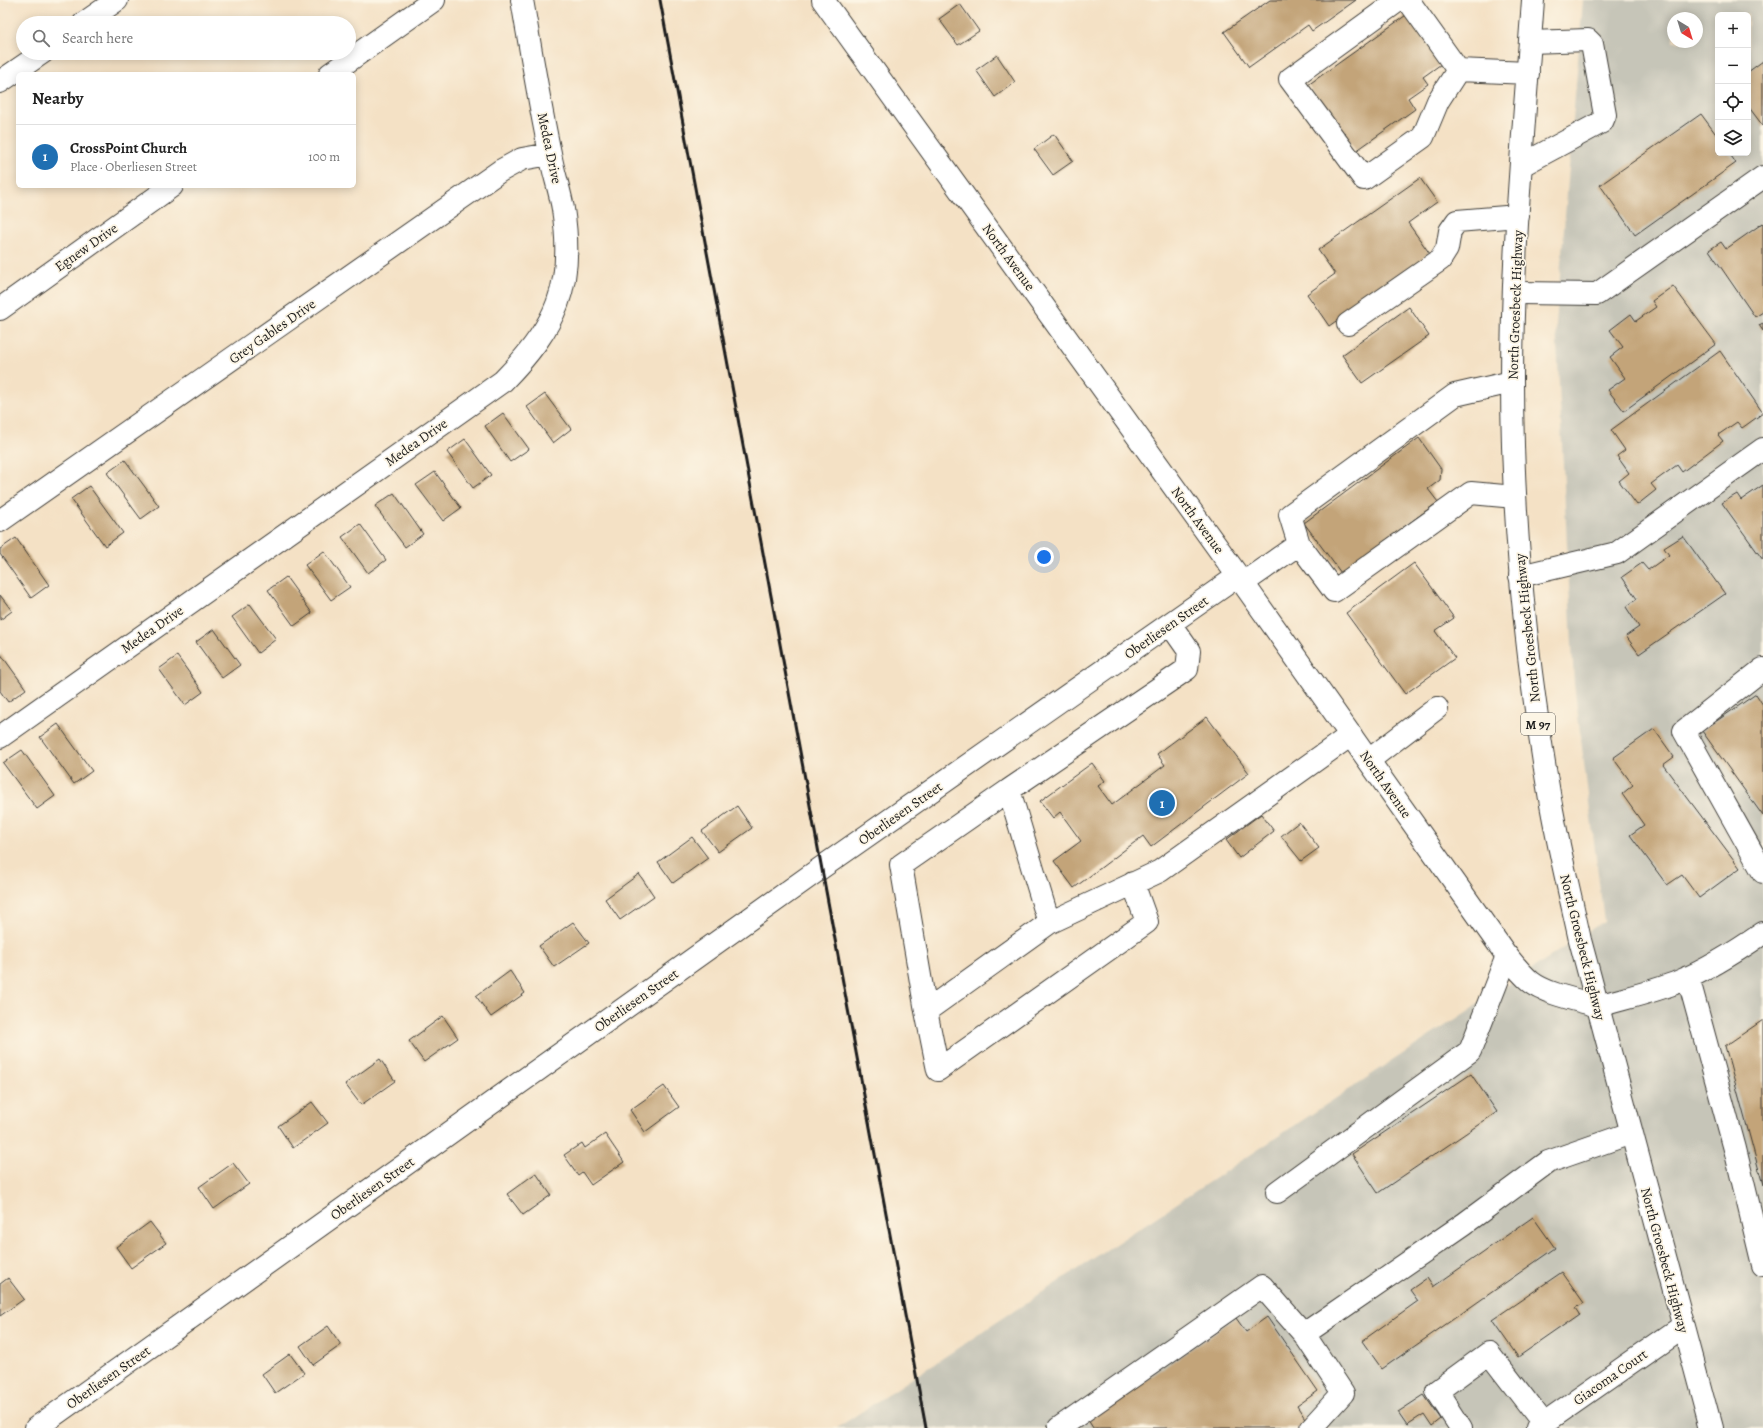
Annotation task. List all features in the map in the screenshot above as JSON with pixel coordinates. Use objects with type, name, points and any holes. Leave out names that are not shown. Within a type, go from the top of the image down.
[{"type":"street","points":[[94,16],[117,0]]},
{"type":"street","points":[[356,56],[434,0]]},
{"type":"street","name":"Medea Drive","points":[[0,737],[503,381],[523,360],[540,338],[552,318],[561,298],[567,261],[567,249],[563,208],[550,154],[522,0]]},
{"type":"street","name":"North Avenue","points":[[823,0],[1241,580],[1507,956],[1532,983],[1544,990],[1598,1006]]},
{"type":"street","points":[[1399,0],[1290,80],[1364,179],[1423,137],[1438,100],[1458,70]]},
{"type":"street","points":[[1408,0],[1458,70]]},
{"type":"street","name":"North Groesbeck Highway","points":[[1533,0],[1518,216],[1514,293],[1512,382],[1515,497],[1520,576],[1536,712],[1548,788],[1564,871],[1631,1132],[1711,1428]]},
{"type":"street","points":[[1522,164],[1602,122],[1605,115],[1592,44],[1588,40],[1530,42]]},
{"type":"street","points":[[0,82],[32,60]]},
{"type":"street","points":[[333,72],[350,60]]},
{"type":"street","points":[[1458,70],[1528,73]]},
{"type":"street","name":"Grey Gables Drive","points":[[0,521],[500,171],[522,159],[550,154]]},
{"type":"street","points":[[1514,293],[1597,294],[1763,177]]},
{"type":"street","name":"Egnew Drive","points":[[0,308],[169,188]]},
{"type":"street","points":[[1348,324],[1440,260],[1447,249],[1450,231],[1457,221],[1518,216]]},
{"type":"street","points":[[1512,382],[1455,396],[1290,515],[1299,544],[1334,591],[1471,493],[1515,497]]},
{"type":"street","points":[[1520,576],[1617,553],[1763,449]]},
{"type":"street","name":"Oberliesen Street","points":[[36,1428],[821,868],[1170,624],[1299,544]]},
{"type":"street","points":[[1133,883],[1147,922],[938,1070],[926,1012],[901,865],[1187,669],[1190,651],[1170,624]]},
{"type":"street","points":[[1763,669],[1684,731],[1763,872]]},
{"type":"street","points":[[1368,760],[1437,708]]},
{"type":"street","points":[[926,1012],[1049,923],[1160,871],[1351,735]]},
{"type":"street","points":[[1009,790],[1049,923]]},
{"type":"street","points":[[1598,1006],[1653,990],[1688,977],[1760,942]]},
{"type":"street","points":[[1276,1192],[1470,1051],[1507,956]]},
{"type":"street","points":[[1688,977],[1735,1149],[1763,1265]]},
{"type":"street","points":[[1304,1334],[1464,1224],[1548,1162],[1631,1132]]},
{"type":"street","points":[[1059,1428],[1262,1286],[1304,1334],[1343,1393],[1311,1428]]},
{"type":"street","name":"Giacoma Court","points":[[1540,1425],[1683,1326]]},
{"type":"street","points":[[1461,1428],[1437,1392],[1489,1353],[1540,1425]]},
{"type":"shaded area","points":[[1583,0],[1763,0],[1763,1428],[837,1428],[1604,921],[1574,684],[1556,324]]},
{"type":"building","points":[[1270,0],[1356,0],[1312,31],[1308,25],[1249,67],[1224,32]]},
{"type":"building","points":[[960,4],[979,31],[958,45],[939,19]]},
{"type":"building","points":[[1409,13],[1444,62],[1423,77],[1428,84],[1408,98],[1415,109],[1356,151],[1308,85]]},
{"type":"building","points":[[997,55],[1015,82],[995,97],[976,70]]},
{"type":"building","points":[[1763,61],[1763,126],[1751,110],[1751,70]]},
{"type":"building","points":[[1701,114],[1715,133],[1715,156],[1731,156],[1736,163],[1635,235],[1600,185]]},
{"type":"building","points":[[1054,134],[1073,161],[1053,175],[1034,149]]},
{"type":"building","points":[[1420,178],[1437,202],[1408,223],[1430,254],[1329,326],[1307,294],[1335,274],[1318,250]]},
{"type":"building","points":[[1763,223],[1763,312],[1755,317],[1709,250],[1721,242],[1726,249]]},
{"type":"building","points":[[1673,286],[1716,344],[1624,411],[1608,390],[1625,378],[1610,357],[1623,347],[1610,330],[1631,314],[1636,321],[1656,307],[1652,301]]},
{"type":"building","points":[[1409,307],[1429,336],[1362,383],[1342,355]]},
{"type":"building","points":[[1763,323],[1763,331],[1759,325]]},
{"type":"building","points":[[1720,351],[1763,413],[1742,428],[1737,422],[1718,435],[1723,441],[1682,472],[1677,465],[1651,484],[1656,490],[1637,505],[1619,481],[1629,473],[1617,456],[1625,450],[1611,430]]},
{"type":"building","points":[[545,394],[571,429],[553,443],[527,407]]},
{"type":"building","points":[[503,413],[529,449],[510,462],[485,426]]},
{"type":"building","points":[[1419,438],[1441,469],[1440,480],[1428,489],[1438,502],[1341,573],[1304,523]]},
{"type":"building","points":[[465,439],[491,475],[473,488],[447,452]]},
{"type":"building","points":[[125,460],[159,506],[141,519],[107,473]]},
{"type":"building","points":[[435,472],[461,508],[443,521],[416,485]]},
{"type":"building","points":[[1763,485],[1763,560],[1722,503],[1737,494],[1741,500]]},
{"type":"building","points":[[89,486],[123,533],[105,546],[71,499]]},
{"type":"building","points":[[394,493],[423,534],[405,547],[375,506]]},
{"type":"building","points":[[360,524],[386,560],[368,573],[342,537]]},
{"type":"building","points":[[1683,536],[1725,594],[1639,654],[1626,636],[1639,627],[1626,607],[1637,599],[1622,577],[1642,563],[1648,570],[1669,555],[1664,548]]},
{"type":"building","points":[[16,538],[49,585],[31,598],[0,554],[0,549]]},
{"type":"building","points":[[324,551],[350,587],[331,600],[305,565]]},
{"type":"building","points":[[1414,563],[1454,618],[1435,631],[1455,658],[1405,694],[1346,613]]},
{"type":"building","points":[[286,577],[312,613],[294,626],[268,590]]},
{"type":"building","points":[[0,595],[12,611],[0,620]]},
{"type":"building","points":[[250,604],[276,639],[258,653],[232,617]]},
{"type":"building","points":[[214,629],[240,665],[222,678],[196,642]]},
{"type":"building","points":[[0,653],[26,689],[8,702],[0,691]]},
{"type":"building","points":[[177,656],[203,692],[185,705],[159,669]]},
{"type":"building","points":[[1756,694],[1763,705],[1763,816],[1702,731]]},
{"type":"building","points":[[1207,717],[1249,773],[1151,847],[1143,836],[1074,888],[1054,861],[1081,841],[1060,812],[1053,818],[1040,801],[1092,763],[1105,781],[1098,786],[1112,805],[1165,765],[1157,754]]},
{"type":"building","points":[[58,724],[92,771],[74,784],[40,737]]},
{"type":"building","points":[[1654,729],[1674,757],[1663,765],[1740,868],[1699,898],[1682,875],[1667,885],[1630,835],[1644,825],[1622,794],[1633,785],[1613,758]]},
{"type":"building","points":[[22,750],[55,796],[37,809],[3,763]]},
{"type":"building","points":[[737,806],[752,828],[718,852],[702,831]]},
{"type":"building","points":[[1261,814],[1274,831],[1239,858],[1226,840]]},
{"type":"building","points":[[1299,822],[1319,848],[1301,861],[1281,836]]},
{"type":"building","points":[[692,837],[708,858],[673,883],[658,862]]},
{"type":"building","points":[[639,874],[654,896],[620,920],[605,899]]},
{"type":"building","points":[[573,922],[589,943],[554,967],[539,946]]},
{"type":"building","points":[[510,971],[525,993],[491,1017],[476,996]]},
{"type":"building","points":[[443,1016],[458,1038],[424,1062],[409,1041]]},
{"type":"building","points":[[1763,1020],[1763,1185],[1725,1046]]},
{"type":"building","points":[[380,1059],[395,1081],[361,1105],[345,1084]]},
{"type":"building","points":[[1471,1074],[1497,1112],[1378,1193],[1352,1154]]},
{"type":"building","points":[[664,1086],[679,1107],[645,1132],[630,1110]]},
{"type":"building","points":[[312,1102],[328,1123],[293,1148],[278,1126]]},
{"type":"building","points":[[605,1134],[624,1162],[591,1185],[582,1172],[578,1175],[564,1155],[582,1143],[585,1148]]},
{"type":"building","points":[[233,1163],[249,1184],[214,1209],[199,1187]]},
{"type":"building","points":[[536,1173],[551,1195],[523,1215],[507,1194]]},
{"type":"building","points":[[1533,1217],[1555,1248],[1382,1369],[1362,1341],[1418,1301],[1410,1290],[1427,1278],[1433,1287]]},
{"type":"building","points":[[150,1222],[166,1243],[131,1268],[116,1247]]},
{"type":"building","points":[[1562,1272],[1584,1303],[1576,1308],[1580,1314],[1518,1357],[1492,1320]]},
{"type":"building","points":[[8,1278],[24,1299],[0,1316],[0,1284]]},
{"type":"building","points":[[1267,1317],[1318,1391],[1297,1406],[1308,1423],[1301,1428],[1093,1428],[1088,1420],[1236,1318],[1246,1332]]},
{"type":"building","points":[[328,1326],[341,1345],[313,1365],[300,1346]]},
{"type":"building","points":[[290,1354],[304,1373],[275,1393],[262,1374]]},
{"type":"building","points":[[1424,1395],[1441,1419],[1432,1426],[1424,1414],[1407,1425],[1398,1412]]},
{"type":"railway","points":[[660,0],[926,1428]]},
{"type":"place","name":"CrossPoint Church","points":[[1162,803]]}]
